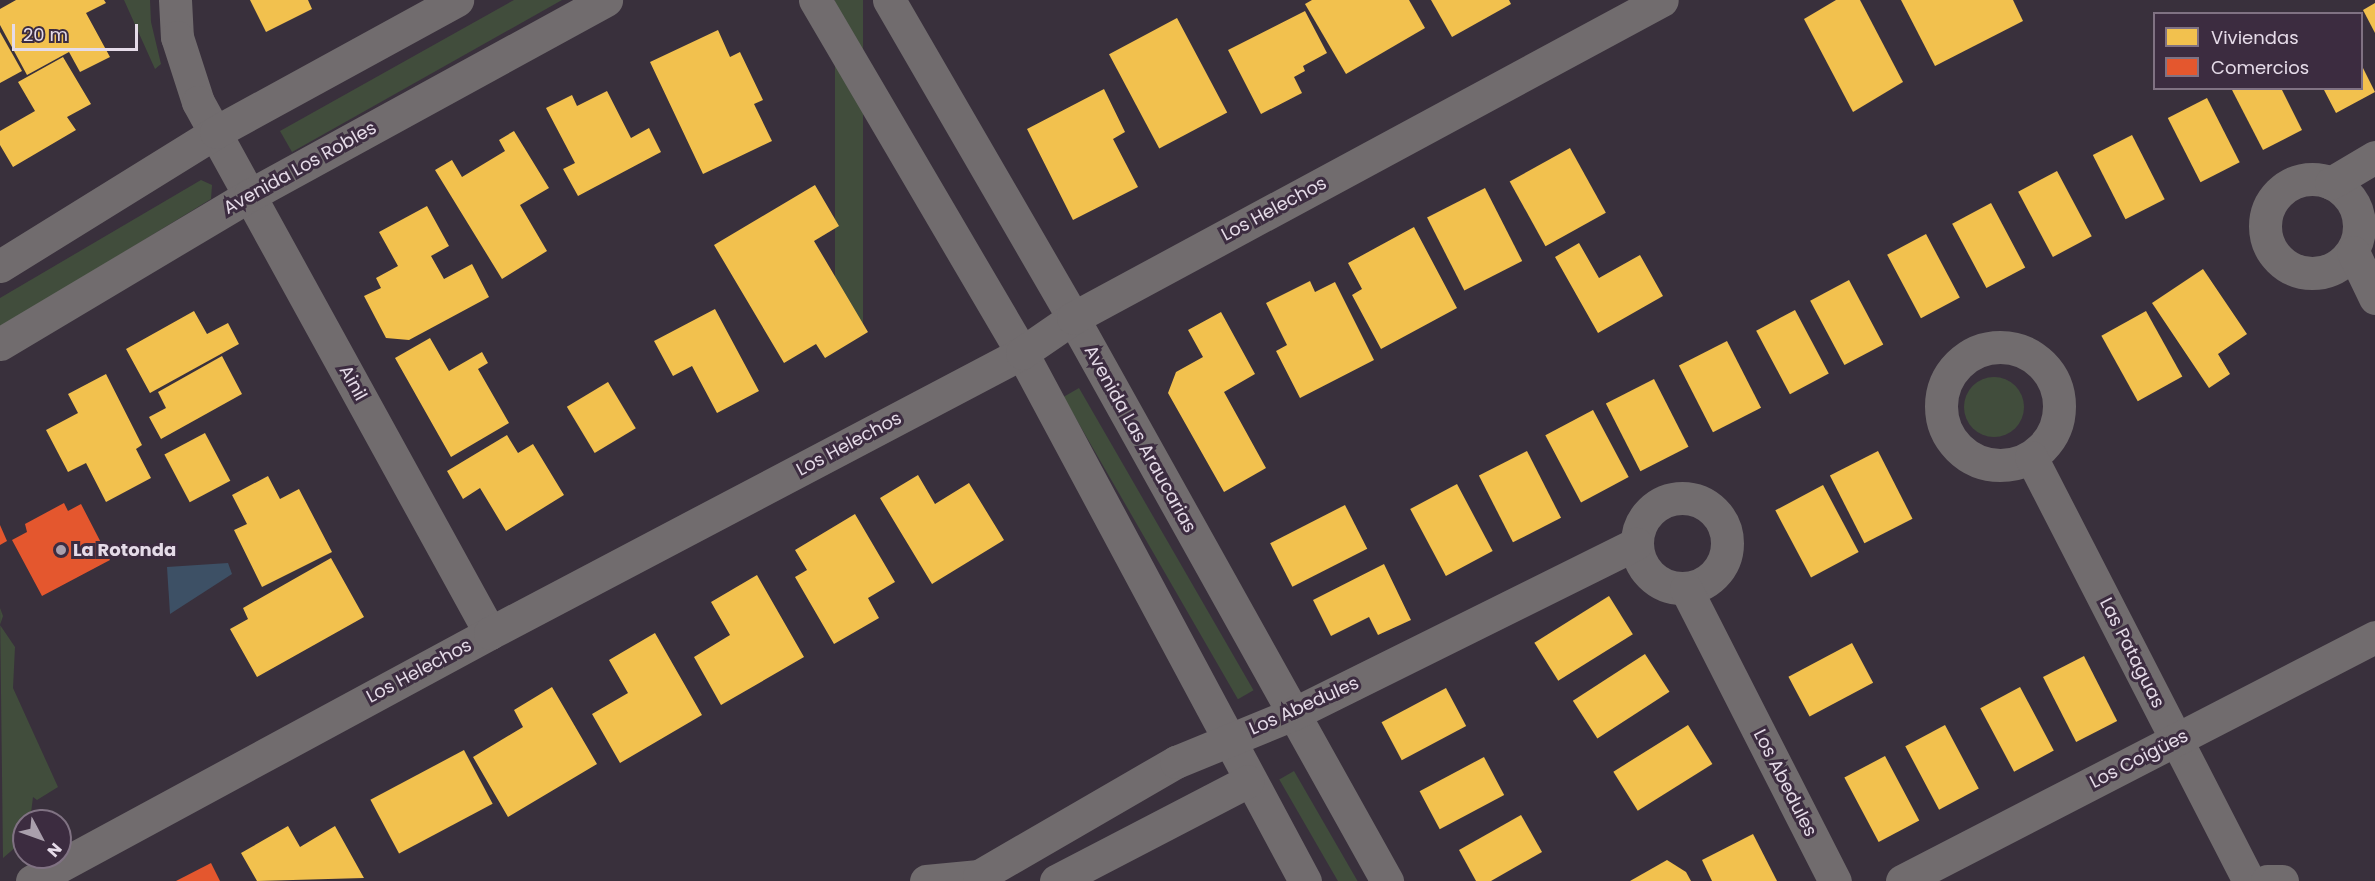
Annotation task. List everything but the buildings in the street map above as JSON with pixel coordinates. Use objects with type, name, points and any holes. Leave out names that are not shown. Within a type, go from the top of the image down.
[{"type":"street","name":"Ainil","points":[[175,0],[185,70],[250,195],[490,633]]},
{"type":"street","points":[[0,266],[216,132],[458,0]]},
{"type":"street","name":"Avenida Los Robles","points":[[0,344],[250,195],[606,0]]},
{"type":"street","points":[[815,0],[1022,353],[1248,781],[1305,881]]},
{"type":"street","name":"Avenida Las Araucarias","points":[[889,0],[1073,318],[1387,881]]},
{"type":"street","name":"Los Helechos","points":[[34,880],[490,633],[1022,353],[1073,318],[1662,0]]},
{"type":"street","points":[[2331,183],[2375,157]]},
{"type":"street","points":[[2317,178],[2331,183],[2345,191],[2360,220],[2359,237],[2352,252],[2342,264],[2311,274],[2282,263],[2266,238],[2269,208],[2288,185],[2317,178]]},
{"type":"street","points":[[2352,252],[2375,298]]},
{"type":"street","name":"Las Pataguas","points":[[2031,457],[2249,881]]},
{"type":"street","points":[[1688,498],[1711,508],[1724,527],[1727,551],[1717,572],[1697,586],[1686,589],[1667,587],[1651,578],[1640,563],[1636,544],[1646,515],[1665,501],[1688,498]]},
{"type":"street","name":"Los Abedules","points":[[926,881],[980,878],[1176,762],[1226,739],[1293,714],[1636,544]]},
{"type":"street","name":"Los Abedules","points":[[1686,589],[1835,881]]},
{"type":"street","name":"Los Coigües","points":[[1902,881],[2375,637]]},
{"type":"street","points":[[1056,881],[1248,781]]},
{"type":"street","points":[[2267,881],[2282,881]]},
{"type":"green space","points":[[124,0],[150,0],[151,22],[161,64],[155,69]]},
{"type":"green space","points":[[514,0],[562,0],[292,152],[280,131]]},
{"type":"green space","points":[[835,0],[863,0],[863,325],[835,325]]},
{"type":"green space","points":[[201,180],[212,185],[211,199],[0,328],[0,298]]},
{"type":"green space","points":[[1994,377],[2011,382],[2019,390],[2024,407],[2019,424],[2011,432],[1994,437],[1977,432],[1969,424],[1964,407],[1969,390],[1977,382]]},
{"type":"green space","points":[[1079,388],[1254,690],[1238,699],[1063,397]]},
{"type":"green space","points":[[0,608],[3,616],[0,624]]},
{"type":"green space","points":[[0,625],[15,647],[13,688],[58,787],[37,800],[33,797],[32,809],[12,809],[12,850],[3,858]]},
{"type":"green space","points":[[1294,771],[1358,881],[1338,881],[1279,779]]},
{"type":"water","points":[[228,563],[232,574],[170,614],[167,567]]},
{"type":"place","name":"La Rotonda","points":[[61,550]]}]
